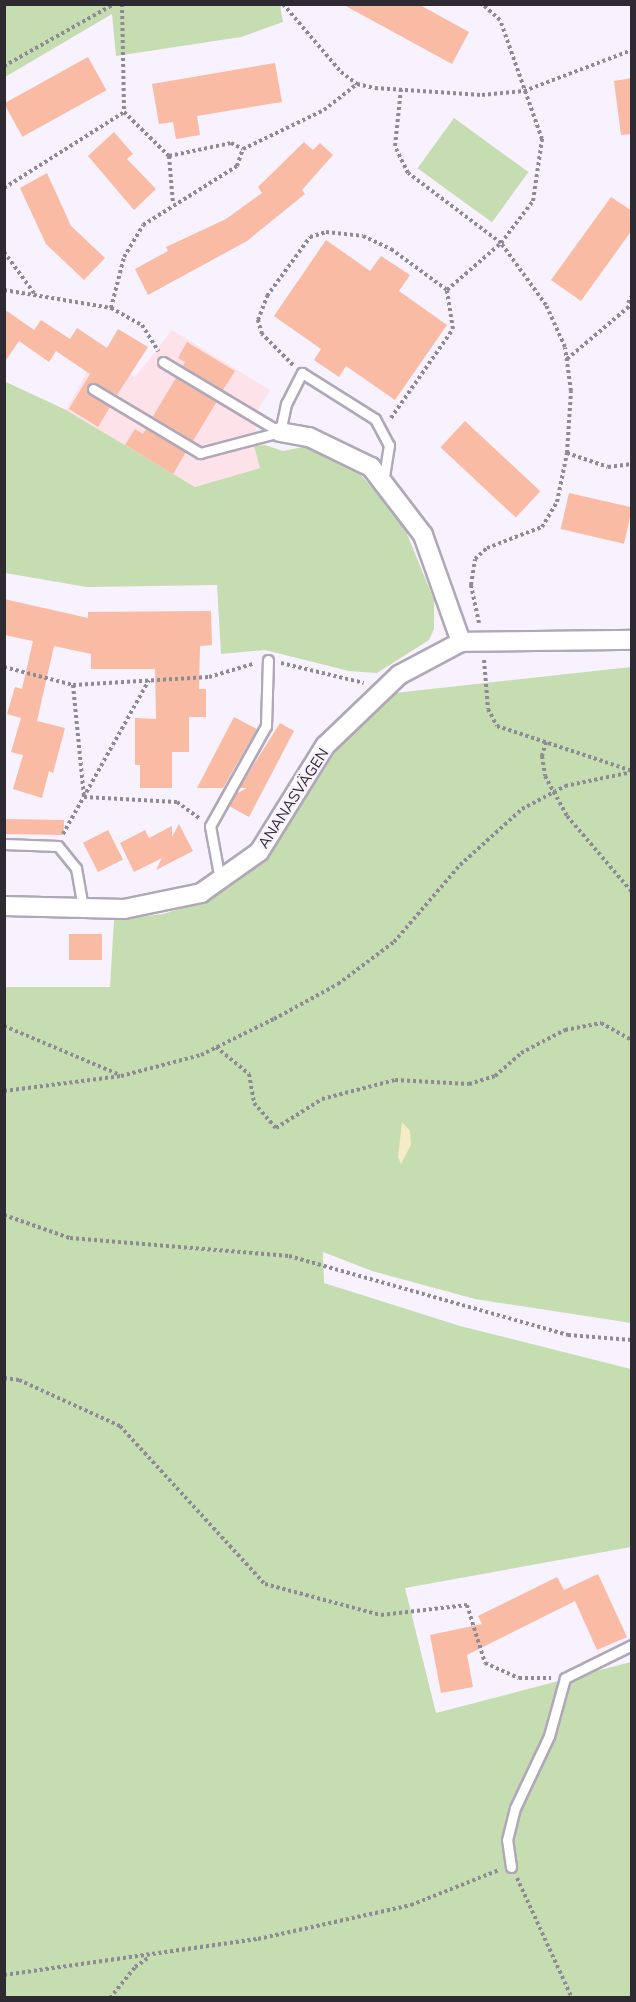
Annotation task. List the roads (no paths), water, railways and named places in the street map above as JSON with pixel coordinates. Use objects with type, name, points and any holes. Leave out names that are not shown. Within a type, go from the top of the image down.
[{"type":"street","points":[[280,432],[309,437],[372,466],[423,536],[461,642]]},
{"type":"street","name":"ANANASVÄGEN","points":[[4,906],[124,909],[201,893],[259,852],[325,746],[399,675],[461,642],[632,640]]},
{"type":"lane","points":[[163,363],[280,432]]},
{"type":"lane","points":[[280,432],[286,404],[302,373],[375,419],[389,445],[383,482]]},
{"type":"lane","points":[[93,389],[200,453],[280,432]]},
{"type":"lane","points":[[220,880],[210,826],[266,726],[268,660]]},
{"type":"lane","points":[[4,844],[58,846],[76,868],[83,907]]},
{"type":"lane","points":[[511,1867],[507,1840],[515,1808],[549,1736],[565,1678],[632,1645]]}]
